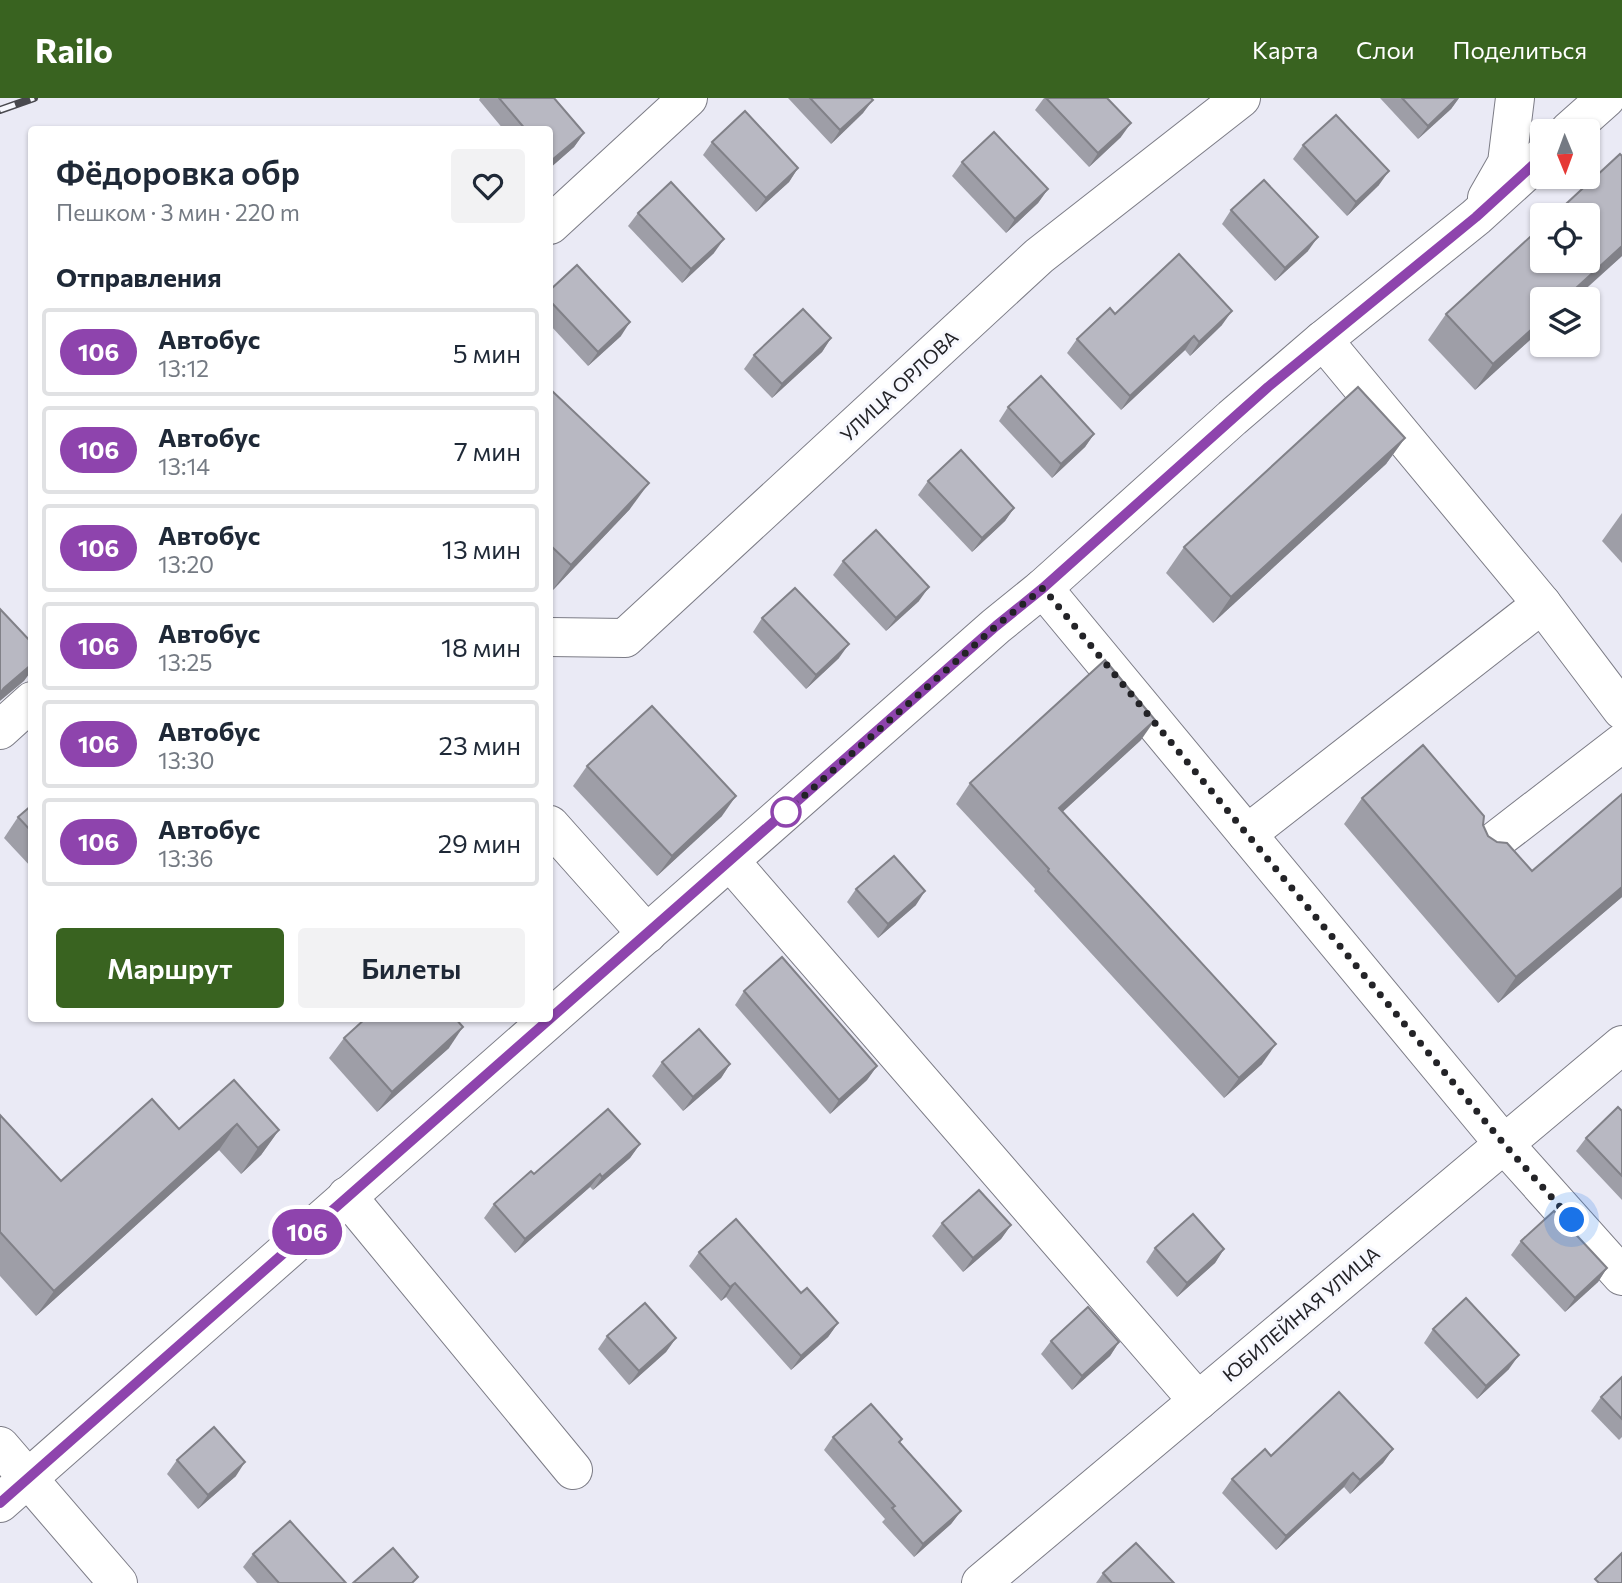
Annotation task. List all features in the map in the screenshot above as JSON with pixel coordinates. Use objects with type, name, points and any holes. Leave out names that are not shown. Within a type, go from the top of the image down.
[{"type":"street","points":[[553,222],[688,98]]},
{"type":"street","name":"УЛИЦА ОРЛОВА","points":[[553,637],[625,638],[1039,256],[1241,98]]},
{"type":"street","points":[[1476,217],[1507,163],[1515,98]]},
{"type":"street","points":[[1589,119],[1611,106]]},
{"type":"street","points":[[553,1015],[1043,588],[1232,418],[1323,340],[1476,217],[1530,168]]},
{"type":"street","points":[[1323,340],[1542,604],[1622,710]]},
{"type":"street","points":[[1043,588],[1504,1144],[1622,1276]]},
{"type":"street","points":[[1247,834],[1542,604]]},
{"type":"street","points":[[0,730],[28,705]]},
{"type":"street","points":[[1486,848],[1622,743]]},
{"type":"street","points":[[553,828],[647,933]]},
{"type":"street","points":[[730,861],[1198,1401]]},
{"type":"street","points":[[0,1503],[545,1022]]},
{"type":"street","name":"ЮБИЛЕЙНАЯ УЛИЦА","points":[[988,1581],[1622,1045]]},
{"type":"street","points":[[347,1196],[573,1470]]},
{"type":"street","points":[[0,1446],[118,1583]]},
{"type":"building","points":[[499,98],[554,98],[584,133],[553,159],[553,126],[523,126]]},
{"type":"building","points":[[810,98],[871,98],[873,100],[840,130]]},
{"type":"building","points":[[1046,98],[1107,98],[1131,123],[1098,153]]},
{"type":"building","points":[[1402,98],[1457,98],[1428,126]]},
{"type":"building","points":[[745,111],[798,168],[766,198],[712,142]]},
{"type":"building","points":[[1336,115],[1389,171],[1356,202],[1303,145]]},
{"type":"building","points":[[994,132],[1048,189],[1015,219],[962,162]]},
{"type":"building","points":[[1620,154],[1622,156],[1622,246],[1600,266],[1600,203],[1567,203],[1582,189],[1600,189],[1600,172]]},
{"type":"building","points":[[1264,180],[1318,237],[1285,268],[1231,210]]},
{"type":"building","points":[[671,182],[724,239],[691,269],[638,213]]},
{"type":"building","points":[[1530,237],[1530,273],[1592,273],[1577,287],[1530,287],[1530,331],[1493,364],[1446,314]]},
{"type":"building","points":[[1179,254],[1232,311],[1199,342],[1194,336],[1130,396],[1077,339],[1110,308],[1115,314]]},
{"type":"building","points":[[577,265],[630,322],[598,352],[553,304],[553,287]]},
{"type":"building","points":[[803,309],[831,338],[782,384],[754,355]]},
{"type":"building","points":[[1041,376],[1094,434],[1061,464],[1008,407]]},
{"type":"building","points":[[1358,387],[1405,438],[1231,597],[1184,547]]},
{"type":"building","points":[[553,392],[649,483],[571,565],[553,548]]},
{"type":"building","points":[[961,450],[1014,508],[982,538],[928,481]]},
{"type":"building","points":[[876,530],[929,587],[896,618],[843,561]]},
{"type":"building","points":[[795,588],[849,644],[816,675],[762,618]]},
{"type":"building","points":[[0,609],[28,639],[28,667],[0,693]]},
{"type":"building","points":[[1105,660],[1155,720],[1059,808],[1276,1044],[1239,1078],[970,783]]},
{"type":"building","points":[[652,706],[736,796],[672,856],[587,766]]},
{"type":"building","points":[[1423,745],[1484,816],[1483,825],[1488,836],[1497,842],[1507,843],[1532,871],[1622,794],[1622,887],[1516,977],[1362,798]]},
{"type":"building","points":[[28,808],[28,828],[18,817]]},
{"type":"building","points":[[894,856],[925,891],[888,924],[856,889]]},
{"type":"building","points":[[782,957],[877,1066],[839,1100],[744,991]]},
{"type":"building","points":[[362,1022],[459,1022],[463,1027],[392,1092],[344,1038]]},
{"type":"building","points":[[699,1029],[730,1064],[693,1097],[662,1062]]},
{"type":"building","points":[[234,1080],[279,1130],[258,1148],[237,1124],[54,1291],[0,1232],[0,1115],[61,1181],[152,1099],[179,1129]]},
{"type":"building","points":[[1618,1107],[1622,1111],[1622,1176],[1586,1138]]},
{"type":"building","points":[[608,1109],[640,1144],[602,1177],[600,1174],[525,1239],[494,1204],[531,1171],[534,1174]]},
{"type":"building","points":[[979,1190],[1011,1225],[973,1258],[942,1223]]},
{"type":"building","points":[[1554,1211],[1607,1268],[1575,1298],[1521,1241]]},
{"type":"building","points":[[1193,1214],[1224,1249],[1187,1283],[1155,1248]]},
{"type":"building","points":[[736,1219],[801,1293],[807,1288],[838,1323],[801,1356],[735,1283],[730,1287],[699,1252]]},
{"type":"building","points":[[1466,1298],[1519,1355],[1486,1386],[1433,1329]]},
{"type":"building","points":[[645,1303],[676,1338],[639,1371],[607,1336]]},
{"type":"building","points":[[1088,1307],[1119,1342],[1082,1376],[1051,1341]]},
{"type":"building","points":[[1622,1377],[1622,1419],[1601,1397]]},
{"type":"building","points":[[1339,1392],[1393,1449],[1360,1480],[1353,1473],[1286,1536],[1232,1479],[1265,1449],[1271,1456]]},
{"type":"building","points":[[871,1404],[902,1439],[899,1442],[961,1511],[923,1544],[892,1508],[895,1506],[833,1437]]},
{"type":"building","points":[[214,1427],[245,1462],[208,1495],[177,1460]]},
{"type":"building","points":[[290,1521],[346,1583],[279,1583],[253,1554]]},
{"type":"building","points":[[1136,1543],[1174,1583],[1112,1583],[1103,1573]]},
{"type":"building","points":[[393,1548],[418,1577],[412,1583],[353,1583]]},
{"type":"building","points":[[1622,1553],[1622,1583],[1599,1583],[1595,1579]]},
{"type":"railway","points":[[0,110],[34,98]]},
{"type":"bus line","name":"106","points":[[553,1016],[996,626],[1043,588],[1232,418],[1323,340],[1476,217],[1530,168]]},
{"type":"bus line","name":"106","points":[[0,1503],[547,1022]]},
{"type":"route","points":[[786,812],[996,626],[1043,588],[1504,1144],[1572,1220]]}]
